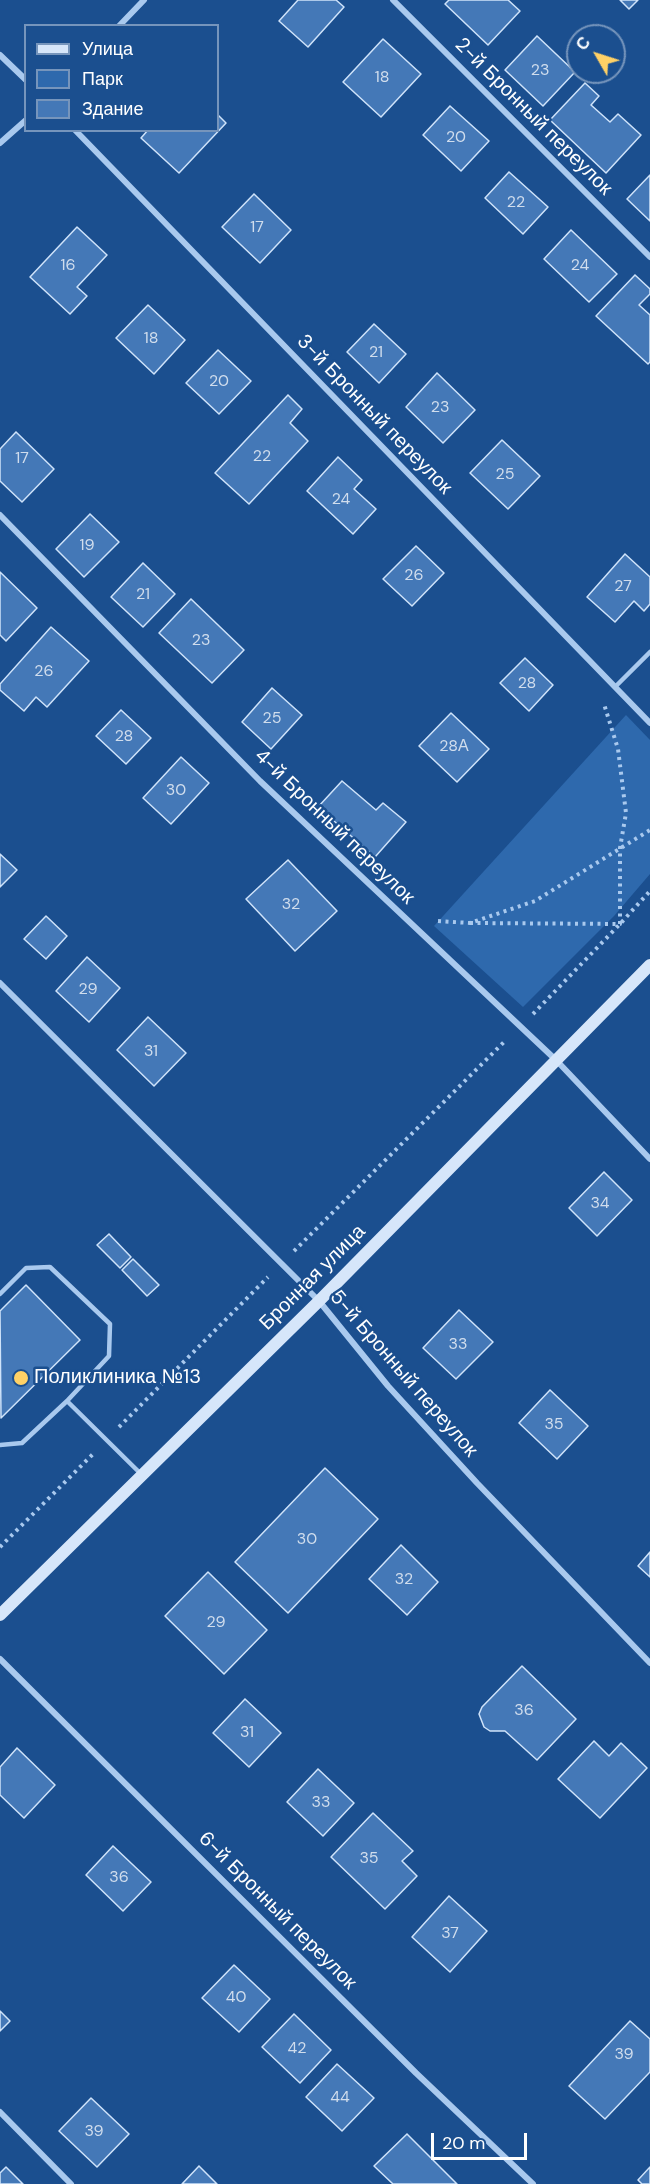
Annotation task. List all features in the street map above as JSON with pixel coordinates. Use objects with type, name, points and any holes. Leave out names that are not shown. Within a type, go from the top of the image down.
[{"type":"street","points":[[122,24],[144,0]]},
{"type":"street","name":"2-й Бронный переулок","points":[[393,0],[650,257]]},
{"type":"street","points":[[0,55],[24,78]]},
{"type":"street","points":[[0,143],[24,122]]},
{"type":"street","name":"3-й Бронный переулок","points":[[77,132],[650,723]]},
{"type":"street","name":"4-й Бронный переулок","points":[[0,515],[260,781],[557,1061],[650,1159]]},
{"type":"street","name":"Бронная улица","points":[[0,1615],[319,1301],[650,965]]},
{"type":"street","name":"5-й Бронный переулок","points":[[0,983],[319,1301],[388,1386],[447,1451],[650,1663]]},
{"type":"street","name":"6-й Бронный переулок","points":[[0,1659],[416,2073],[533,2184]]},
{"type":"street","points":[[0,2112],[71,2184]]},
{"type":"lane","points":[[615,687],[650,652]]},
{"type":"lane","points":[[0,1294],[26,1268],[50,1267],[110,1324],[109,1356],[67,1401],[22,1443],[0,1445]]},
{"type":"lane","points":[[67,1401],[142,1475]]},
{"type":"path","points":[[603,700],[618,749],[626,813],[620,848],[620,924]]},
{"type":"path","points":[[470,923],[535,901],[650,830]]},
{"type":"path","points":[[0,1547],[520,1026],[650,891]]},
{"type":"path","points":[[408,920],[470,923],[620,924]]},
{"type":"green space","points":[[626,715],[650,740],[650,874],[614,916],[523,1007],[434,926]]},
{"type":"building","points":[[298,0],[336,0],[344,7],[308,47],[279,21]]},
{"type":"building","points":[[449,0],[508,0],[520,11],[488,45],[445,4]]},
{"type":"building","points":[[620,0],[638,0],[629,9]]},
{"type":"building","points":[[537,36],[566,63],[566,82],[543,106],[505,70]]},
{"type":"building","points":[[383,39],[421,74],[381,117],[343,82]]},
{"type":"building","points":[[586,84],[599,96],[591,105],[610,122],[618,114],[641,135],[606,173],[550,120]]},
{"type":"building","points":[[450,106],[489,141],[461,171],[423,135]]},
{"type":"building","points":[[219,116],[226,123],[219,130]]},
{"type":"building","points":[[146,132],[218,132],[179,173],[141,138]]},
{"type":"building","points":[[509,172],[548,207],[523,234],[485,198]]},
{"type":"building","points":[[650,175],[650,221],[627,199]]},
{"type":"building","points":[[254,194],[291,230],[260,263],[222,227]]},
{"type":"building","points":[[77,227],[107,255],[77,287],[87,296],[70,314],[30,277]]},
{"type":"building","points":[[571,230],[617,274],[589,302],[544,259]]},
{"type":"building","points":[[635,275],[650,289],[650,294],[639,305],[650,315],[650,362],[648,364],[596,316]]},
{"type":"building","points":[[148,305],[185,340],[154,374],[116,338]]},
{"type":"building","points":[[374,324],[406,354],[379,383],[347,352]]},
{"type":"building","points":[[218,350],[251,381],[219,414],[186,383]]},
{"type":"building","points":[[437,373],[475,410],[443,443],[406,407]]},
{"type":"building","points":[[288,395],[302,409],[290,423],[308,441],[249,504],[215,473]]},
{"type":"building","points":[[16,432],[54,469],[22,502],[0,481],[0,449]]},
{"type":"building","points":[[502,440],[540,476],[508,509],[470,473]]},
{"type":"building","points":[[338,457],[362,480],[354,489],[376,509],[353,534],[307,491]]},
{"type":"building","points":[[90,514],[119,542],[84,577],[56,549]]},
{"type":"building","points":[[416,546],[444,573],[412,606],[383,579]]},
{"type":"building","points":[[625,554],[650,577],[650,604],[644,611],[634,601],[615,622],[587,597]]},
{"type":"building","points":[[143,563],[175,594],[143,627],[111,597]]},
{"type":"building","points":[[0,572],[37,608],[6,641],[0,635]]},
{"type":"building","points":[[191,599],[244,650],[212,683],[159,633]]},
{"type":"building","points":[[51,627],[89,661],[47,707],[36,697],[24,711],[0,690],[0,684]]},
{"type":"building","points":[[525,658],[553,685],[529,711],[500,683]]},
{"type":"building","points":[[272,688],[302,715],[271,749],[242,722]]},
{"type":"building","points":[[121,710],[151,738],[126,764],[96,736]]},
{"type":"building","points":[[451,713],[489,749],[457,782],[419,746]]},
{"type":"building","points":[[181,757],[209,783],[171,824],[143,798]]},
{"type":"building","points":[[342,781],[376,810],[383,803],[406,822],[375,857],[318,807]]},
{"type":"building","points":[[0,854],[17,870],[0,887]]},
{"type":"building","points":[[288,860],[337,911],[295,951],[246,899]]},
{"type":"building","points":[[46,916],[67,936],[46,959],[24,939]]},
{"type":"building","points":[[87,957],[120,988],[89,1022],[56,991]]},
{"type":"building","points":[[148,1017],[186,1053],[154,1086],[117,1050]]},
{"type":"building","points":[[604,1172],[632,1200],[597,1236],[569,1208]]},
{"type":"building","points":[[109,1234],[131,1257],[120,1268],[97,1245]]},
{"type":"building","points":[[133,1259],[159,1285],[147,1296],[122,1270]]},
{"type":"building","name":"Поликлиника №13","points":[[26,1285],[80,1340],[1,1418],[0,1311]]},
{"type":"building","points":[[459,1310],[493,1342],[456,1379],[423,1348]]},
{"type":"building","points":[[550,1390],[588,1426],[557,1459],[519,1423]]},
{"type":"building","points":[[325,1468],[378,1519],[288,1613],[235,1562]]},
{"type":"building","points":[[401,1545],[438,1582],[407,1615],[369,1579]]},
{"type":"building","points":[[650,1552],[650,1577],[638,1566]]},
{"type":"building","points":[[208,1572],[267,1630],[224,1674],[165,1616]]},
{"type":"building","points":[[522,1666],[576,1719],[537,1760],[505,1731],[490,1731],[484,1727],[479,1714],[482,1707]]},
{"type":"building","points":[[245,1699],[281,1733],[249,1767],[213,1733]]},
{"type":"building","points":[[594,1741],[609,1756],[621,1743],[647,1768],[600,1818],[558,1779]]},
{"type":"building","points":[[17,1748],[55,1785],[24,1818],[0,1795],[0,1767]]},
{"type":"building","points":[[318,1769],[354,1803],[323,1836],[287,1802]]},
{"type":"building","points":[[373,1813],[413,1851],[402,1861],[417,1876],[385,1909],[331,1857]]},
{"type":"building","points":[[113,1846],[151,1882],[123,1911],[86,1875]]},
{"type":"building","points":[[449,1896],[487,1931],[450,1972],[412,1937]]},
{"type":"building","points":[[234,1965],[270,1999],[239,2032],[202,1998]]},
{"type":"building","points":[[0,2011],[10,2021],[0,2031]]},
{"type":"building","points":[[294,2014],[331,2050],[300,2083],[262,2047]]},
{"type":"building","points":[[630,2021],[650,2039],[650,2072],[605,2119],[569,2086]]},
{"type":"building","points":[[337,2064],[374,2098],[342,2131],[306,2097]]},
{"type":"building","points":[[91,2098],[129,2134],[97,2167],[59,2131]]},
{"type":"building","points":[[407,2134],[457,2184],[393,2184],[374,2166]]},
{"type":"building","points":[[199,2166],[217,2184],[182,2184]]},
{"type":"building","points":[[6,2167],[23,2184],[0,2184],[0,2173]]},
{"type":"building","points":[[650,2167],[650,2184],[642,2184],[638,2180]]},
{"type":"place","name":"Поликлиника №13","points":[[21,1378]]}]
